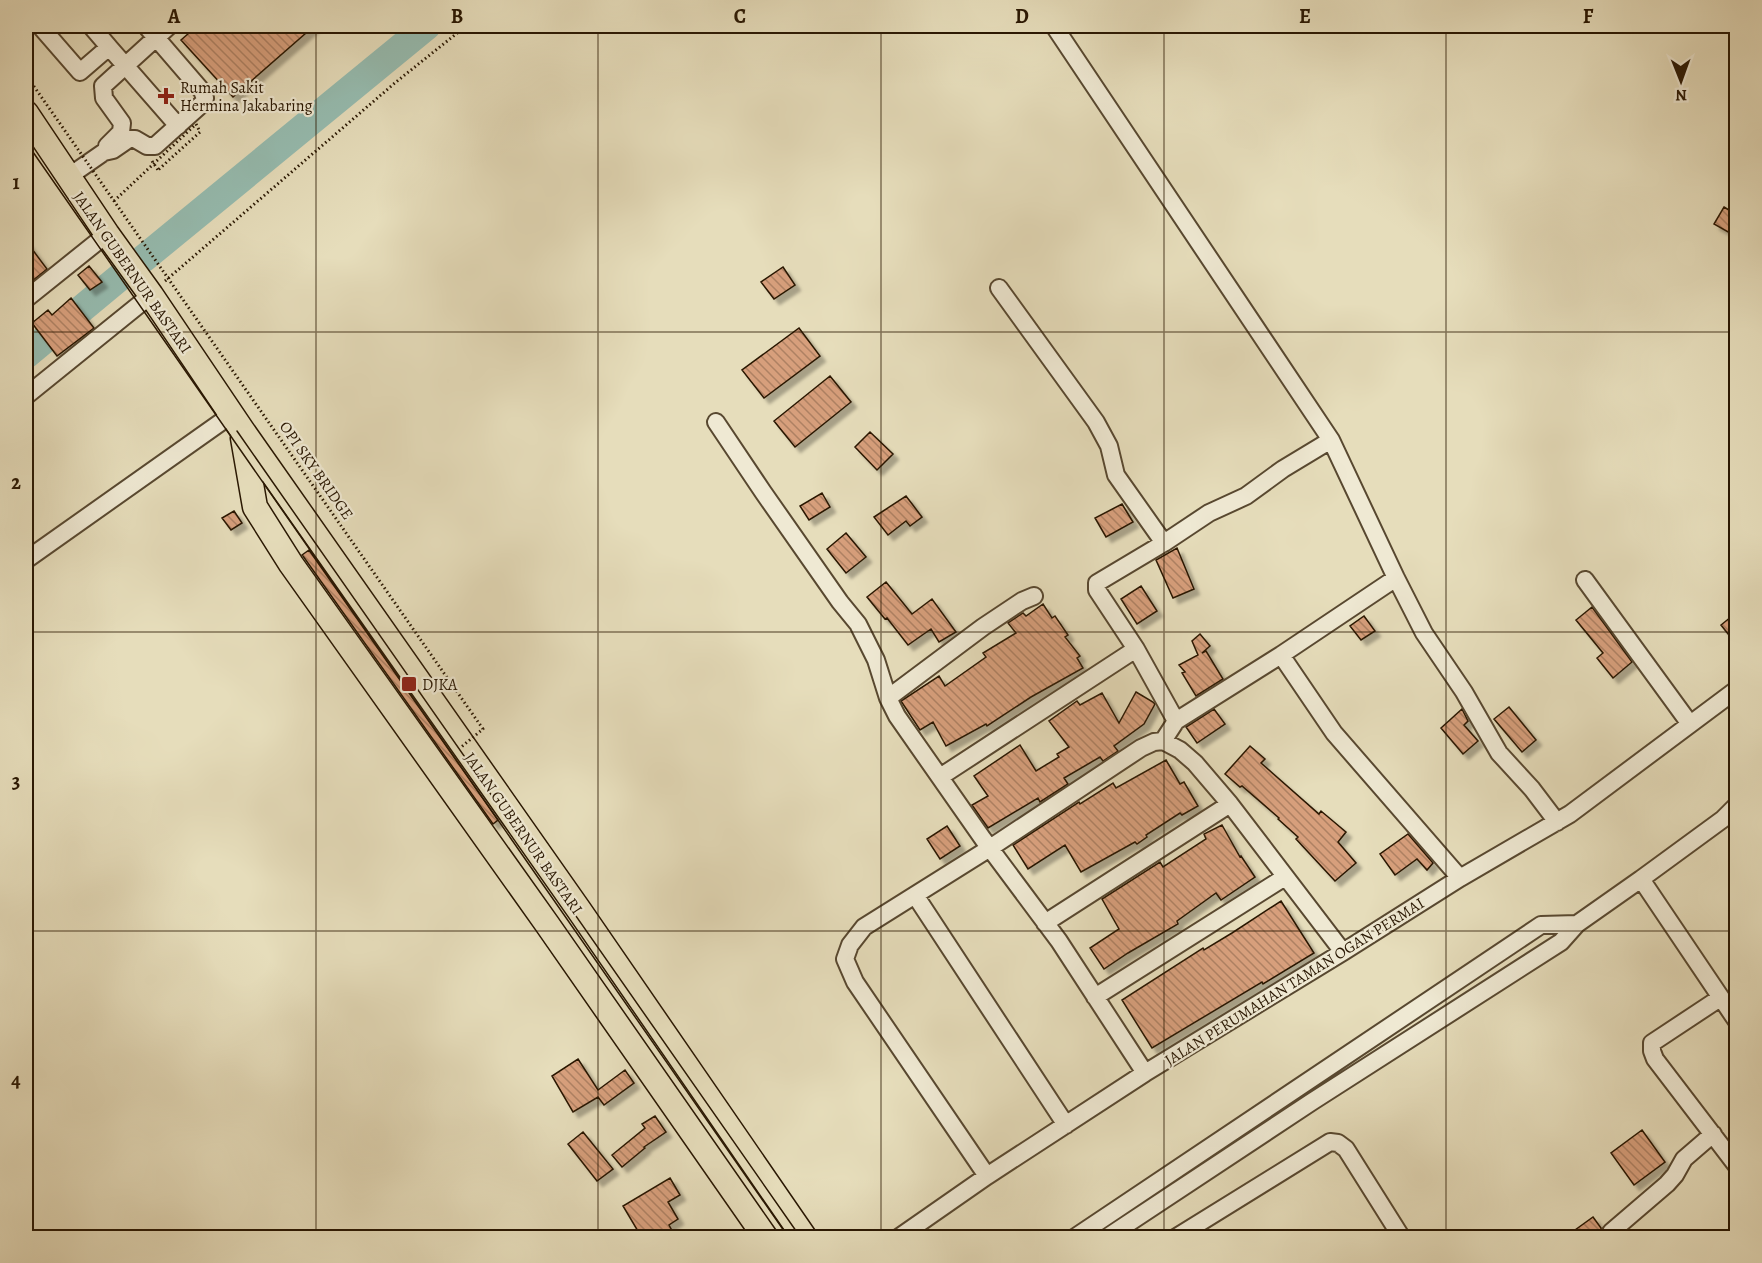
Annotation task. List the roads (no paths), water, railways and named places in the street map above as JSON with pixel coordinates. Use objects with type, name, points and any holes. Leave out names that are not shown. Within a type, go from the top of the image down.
[{"type":"highway","name":"JALAN GUBERNUR BASTARI","points":[[30,129],[68,177],[152,295],[236,422],[579,910],[805,1238]]},
{"type":"highway","name":"JALAN GUBERNUR BASTARI","points":[[236,422],[255,507],[291,564],[547,924],[766,1238]]},
{"type":"highway","points":[[547,924],[579,910]]},
{"type":"street","points":[[40,26],[80,72],[109,47]]},
{"type":"street","points":[[91,26],[178,126]]},
{"type":"street","points":[[1054,26],[1331,440],[1424,633],[1464,692],[1499,753],[1532,789],[1557,822]]},
{"type":"street","points":[[68,177],[104,152],[113,150],[129,139],[147,146],[155,146],[201,106],[205,99],[204,94],[157,29],[125,65],[105,83],[102,90],[104,98],[138,141]]},
{"type":"street","points":[[104,152],[120,132],[123,123]]},
{"type":"street","points":[[26,299],[107,234]]},
{"type":"street","points":[[999,288],[1096,422],[1109,446],[1116,475],[1164,543]]},
{"type":"street","points":[[26,396],[152,295]]},
{"type":"street","points":[[26,560],[236,422]]},
{"type":"street","points":[[716,422],[769,501],[858,624],[876,660],[888,698],[897,716],[1046,923],[1145,1073]]},
{"type":"street","points":[[1176,720],[1136,649],[1097,590],[1097,583],[1209,513],[1245,496],[1283,469],[1331,440]]},
{"type":"street","points":[[1163,741],[1176,720],[1281,655],[1396,578]]},
{"type":"street","points":[[1585,580],[1690,724]]},
{"type":"street","points":[[888,698],[983,627],[1022,601],[1034,596]]},
{"type":"street","points":[[940,777],[1136,649]]},
{"type":"street","points":[[1281,655],[1334,733],[1460,878]]},
{"type":"street","name":"JALAN PERUMAHAN TAMAN OGAN PERMAI","points":[[898,1238],[987,1176],[1145,1073],[1460,878],[1570,814],[1737,690]]},
{"type":"street","points":[[987,1176],[855,982],[845,959],[850,945],[864,927],[990,848],[1141,748],[1163,741],[1180,750],[1195,763],[1230,804],[1343,952]]},
{"type":"street","points":[[1046,923],[1230,804]]},
{"type":"street","points":[[1106,1238],[1323,1094],[1561,942],[1577,924],[1723,819],[1737,806]]},
{"type":"street","points":[[1095,997],[1285,877]]},
{"type":"street","points":[[1641,879],[1737,1020]]},
{"type":"street","points":[[915,895],[1066,1125]]},
{"type":"street","points":[[1074,1238],[1540,925],[1577,924]]},
{"type":"street","points":[[1720,998],[1652,1043],[1652,1051],[1655,1059],[1737,1165]]},
{"type":"street","points":[[1611,1232],[1667,1184],[1675,1176],[1684,1159],[1713,1134]]},
{"type":"street","points":[[1175,1238],[1330,1142],[1338,1143],[1346,1149],[1402,1238]]},
{"type":"waterway","points":[[143,259],[427,26]]},
{"type":"waterway","points":[[26,355],[120,277]]},
{"type":"tram line","points":[[26,142],[789,1238]]},
{"type":"tram line","points":[[237,431],[801,1238]]},
{"type":"place","name":"Rumah Sakit Hermina Jakabaring","points":[[166,96]]},
{"type":"place","name":"DJKA","points":[[409,684]]}]
